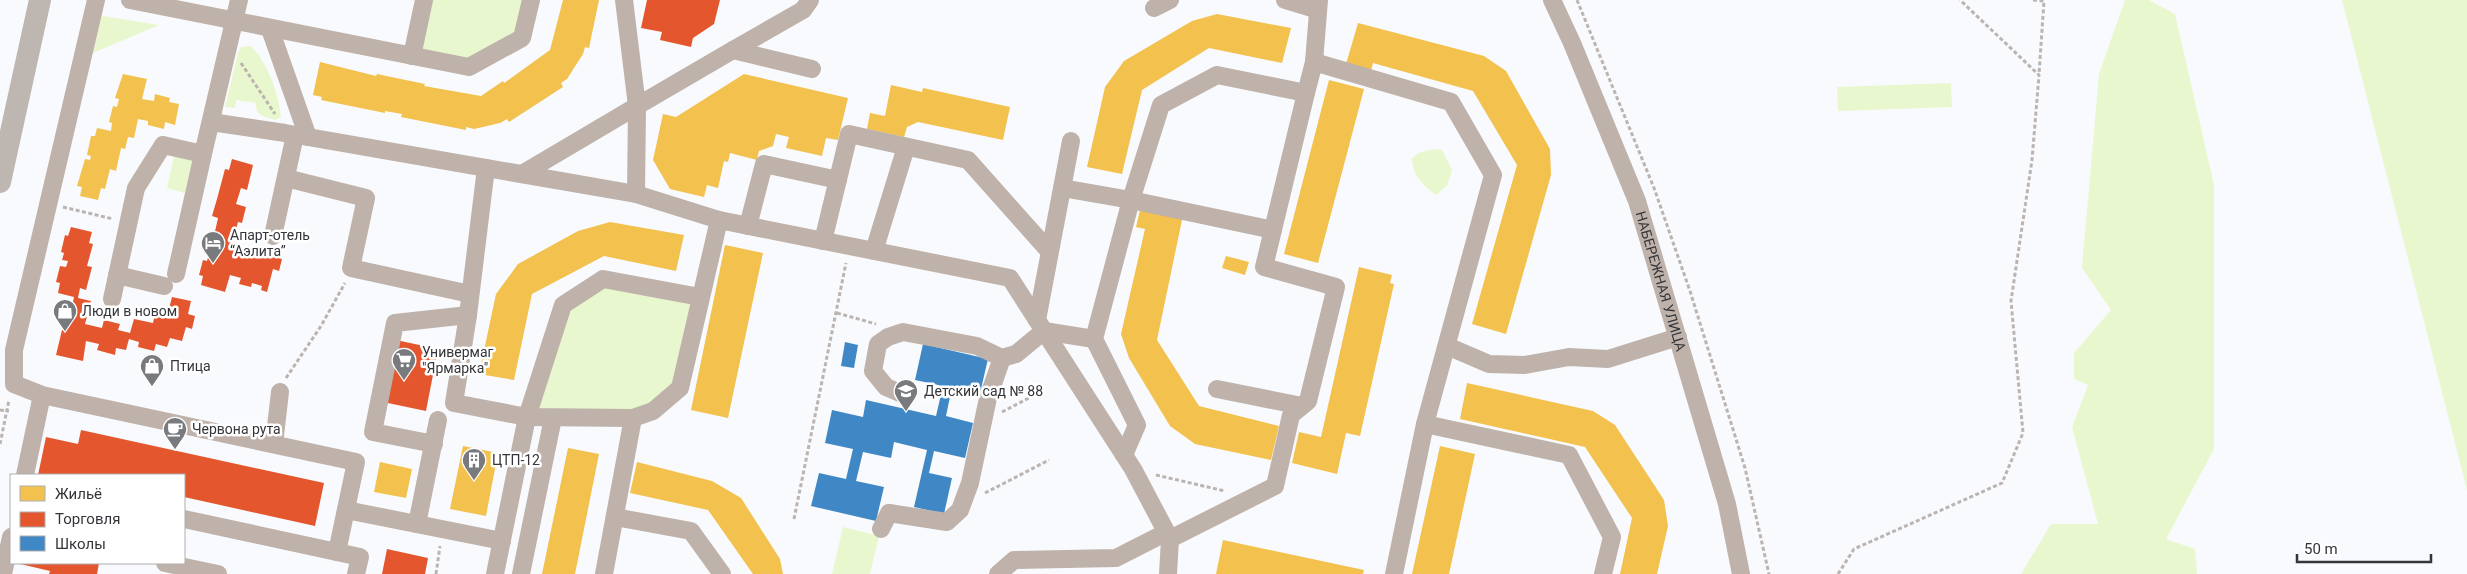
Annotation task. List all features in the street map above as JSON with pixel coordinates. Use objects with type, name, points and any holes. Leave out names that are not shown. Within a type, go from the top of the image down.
[{"type":"main road","points":[[0,182],[40,0]]},
{"type":"street","points":[[96,0],[14,350],[14,384],[42,395],[356,462],[337,552]]},
{"type":"street","points":[[117,274],[170,280],[211,122],[239,0]]},
{"type":"street","points":[[412,56],[424,0]]},
{"type":"street","points":[[139,1],[234,22],[469,67],[522,38],[531,0]]},
{"type":"street","points":[[624,0],[638,106],[636,194]]},
{"type":"street","points":[[522,174],[803,10],[810,0]]},
{"type":"street","points":[[998,574],[1014,560],[1116,558],[1254,498],[1275,486],[1291,415],[1308,401],[1336,287],[1264,267],[1314,62],[1319,5],[1285,0]]},
{"type":"street","name":"НАБЕРЕЖНАЯ УЛИЦА","points":[[1552,0],[1572,43],[1637,201],[1727,504],[1741,574]]},
{"type":"street","points":[[270,29],[296,135],[273,236]]},
{"type":"street","points":[[733,50],[812,69]]},
{"type":"street","points":[[1314,62],[1450,102],[1493,175],[1425,424],[1394,574]]},
{"type":"street","points":[[1128,462],[1137,425],[1094,339],[1132,200],[1161,105],[1217,75],[1306,93]]},
{"type":"street","points":[[211,122],[636,194],[719,220],[1010,278],[1128,462],[1168,536],[1168,574]]},
{"type":"street","points":[[823,241],[849,134],[968,160],[1049,251]]},
{"type":"street","points":[[900,393],[886,387],[873,371],[878,344],[888,337],[903,332],[977,346],[1002,358],[1016,354],[1040,325],[1049,251],[1071,141]]},
{"type":"street","points":[[112,299],[136,188],[163,145],[203,154]]},
{"type":"street","points":[[874,251],[906,147]]},
{"type":"street","points":[[748,226],[764,164],[838,180]]},
{"type":"street","points":[[486,168],[468,315],[454,403],[527,417],[633,418],[653,411],[680,388],[719,220]]},
{"type":"street","points":[[286,178],[366,198],[351,268],[470,294]]},
{"type":"street","points":[[1062,188],[1132,200],[1272,230]]},
{"type":"street","points":[[495,574],[527,417],[563,305],[603,279],[700,297]]},
{"type":"street","points":[[434,444],[373,432],[395,323],[468,315]]},
{"type":"street","points":[[1040,325],[1094,339]]},
{"type":"street","points":[[1447,346],[1489,364],[1525,365],[1569,357],[1608,359],[1678,337]]},
{"type":"street","points":[[881,529],[890,513],[947,522],[962,505],[970,483],[988,398],[1002,358]]},
{"type":"street","points":[[274,444],[282,387]]},
{"type":"street","points":[[1217,389],[1302,406]]},
{"type":"street","points":[[25,474],[42,395]]},
{"type":"street","points":[[521,574],[553,418]]},
{"type":"street","points":[[604,574],[633,418]]},
{"type":"street","points":[[417,524],[438,420]]},
{"type":"street","points":[[1425,424],[1569,456],[1612,537],[1603,574]]},
{"type":"street","points":[[346,510],[502,541]]},
{"type":"street","points":[[615,517],[691,531],[722,574]]},
{"type":"street","points":[[185,520],[360,557],[356,574]]},
{"type":"street","points":[[3,574],[10,542]]},
{"type":"street","points":[[170,564],[218,574]]},
{"type":"path","points":[[1577,0],[1654,188],[1690,291],[1745,468],[1770,574]]},
{"type":"path","points":[[1960,0],[2039,74]]},
{"type":"path","points":[[1838,574],[1854,549],[2002,483],[2022,433],[2010,300],[2032,160],[2039,74],[2044,1],[2033,0]]},
{"type":"path","points":[[229,46],[296,135]]},
{"type":"path","points":[[48,204],[128,222]]},
{"type":"path","points":[[794,519],[850,246]]},
{"type":"path","points":[[282,387],[322,326],[351,268]]},
{"type":"path","points":[[837,313],[903,332]]},
{"type":"path","points":[[983,421],[1029,398]]},
{"type":"path","points":[[0,444],[9,411],[9,399]]},
{"type":"path","points":[[0,410],[9,411]]},
{"type":"path","points":[[962,505],[1049,460]]},
{"type":"path","points":[[1128,462],[1254,498]]},
{"type":"green space","points":[[424,0],[531,0],[522,38],[469,67],[412,56]]},
{"type":"green space","points":[[2125,0],[2149,0],[2175,14],[2214,185],[2214,449],[2166,539],[2195,549],[2197,574],[2021,574],[2051,524],[2098,524],[2072,427],[2088,385],[2074,379],[2074,353],[2111,310],[2082,268],[2099,74]]},
{"type":"green space","points":[[2342,0],[2467,0],[2467,490]]},
{"type":"green space","points":[[97,15],[159,25],[93,53],[87,52]]},
{"type":"green space","points":[[251,46],[262,61],[275,88],[281,117],[275,120],[258,113],[256,103],[236,100],[235,108],[225,107],[238,53],[241,47]]},
{"type":"green space","points":[[1951,83],[1952,107],[1838,111],[1837,87]]},
{"type":"green space","points":[[1434,149],[1442,150],[1452,170],[1447,186],[1436,195],[1417,176],[1412,159],[1418,153]]},
{"type":"green space","points":[[174,156],[193,160],[185,193],[167,188]]},
{"type":"green space","points":[[603,279],[700,297],[680,388],[653,411],[527,417],[563,305]]},
{"type":"green space","points":[[843,527],[879,536],[870,574],[832,574]]},
{"type":"building: Жильё","points":[[563,0],[599,0],[589,48],[585,47],[583,54],[567,79],[561,83],[563,87],[509,122],[507,119],[500,123],[474,129],[466,127],[466,130],[401,117],[402,114],[385,111],[385,113],[321,100],[322,97],[313,95],[320,62],[376,76],[377,74],[425,84],[424,86],[481,96],[503,81],[504,83],[550,50]]},
{"type":"building: Жильё","points":[[1217,14],[1291,28],[1282,63],[1209,48],[1142,90],[1122,174],[1087,167],[1105,87],[1124,61],[1192,21]]},
{"type":"building: Жильё","points":[[1358,23],[1484,56],[1506,71],[1550,149],[1551,175],[1506,334],[1472,324],[1517,165],[1473,91],[1373,63],[1371,71],[1346,64]]},
{"type":"building: Жильё","points":[[123,74],[147,79],[142,99],[154,101],[155,94],[170,98],[169,102],[179,104],[175,125],[165,122],[164,129],[148,125],[148,121],[138,119],[134,138],[128,137],[125,149],[121,148],[116,171],[110,169],[105,189],[101,188],[98,200],[80,196],[82,187],[77,186],[85,159],[90,160],[91,156],[87,155],[91,136],[95,136],[97,128],[111,131],[112,123],[109,122],[113,106],[117,107],[119,99],[115,98]]},
{"type":"building: Жильё","points":[[744,74],[848,98],[838,140],[826,138],[822,156],[786,148],[789,137],[776,134],[773,146],[759,151],[757,160],[730,153],[728,162],[724,161],[718,188],[707,185],[704,197],[670,189],[653,160],[663,114],[676,117]]},
{"type":"building: Жильё","points":[[1329,80],[1364,89],[1318,263],[1284,254]]},
{"type":"building: Жильё","points":[[891,85],[922,92],[923,88],[1010,107],[1003,140],[918,122],[907,127],[904,137],[867,129],[870,113],[885,116]]},
{"type":"building: Жильё","points":[[1141,206],[1183,215],[1157,340],[1199,406],[1279,426],[1271,460],[1195,444],[1170,426],[1129,358],[1121,334],[1145,229],[1136,227]]},
{"type":"building: Жильё","points":[[610,222],[684,235],[676,271],[604,256],[532,294],[514,380],[479,374],[496,294],[518,264],[578,231]]},
{"type":"building: Жильё","points":[[725,245],[763,253],[728,418],[691,410]]},
{"type":"building: Жильё","points":[[1226,256],[1249,262],[1245,275],[1222,268]]},
{"type":"building: Жильё","points":[[1359,267],[1392,275],[1390,283],[1394,284],[1360,436],[1346,433],[1337,474],[1292,463],[1299,432],[1321,437]]},
{"type":"building: Жильё","points":[[1467,383],[1593,411],[1615,425],[1664,500],[1668,526],[1657,574],[1620,574],[1632,518],[1585,447],[1460,419]]},
{"type":"building: Жильё","name":"ЦТП-12","points":[[463,446],[498,453],[486,516],[450,509]]},
{"type":"building: Жильё","points":[[1440,446],[1475,454],[1449,574],[1412,574]]},
{"type":"building: Жильё","points":[[568,448],[599,454],[575,574],[542,574]]},
{"type":"building: Жильё","points":[[380,462],[412,469],[406,498],[374,492]]},
{"type":"building: Жильё","points":[[637,462],[712,481],[741,498],[780,559],[783,574],[753,574],[708,510],[630,493]]},
{"type":"building: Жильё","points":[[1223,540],[1364,570],[1363,574],[1216,574]]},
{"type":"building: Торговля","points":[[647,0],[720,0],[714,24],[693,38],[691,47],[660,40],[662,32],[641,28]]},
{"type":"building: Торговля","points":[[232,159],[253,165],[247,190],[241,188],[236,204],[246,207],[242,223],[238,222],[232,245],[282,259],[279,271],[273,269],[267,292],[261,290],[262,286],[252,283],[251,287],[239,284],[241,278],[230,275],[225,292],[201,285],[203,276],[199,275],[203,260],[207,261],[209,254],[204,253],[209,235],[214,236],[218,218],[212,216],[225,169],[229,170]]},
{"type":"building: Торговля","points":[[71,227],[92,232],[89,243],[93,244],[87,266],[92,267],[86,290],[80,288],[78,298],[91,301],[85,324],[102,328],[104,320],[120,324],[118,330],[130,333],[134,319],[153,323],[155,313],[167,316],[172,297],[191,301],[188,314],[195,316],[192,329],[186,327],[182,341],[170,338],[167,347],[156,344],[154,351],[138,347],[139,342],[129,339],[126,350],[116,348],[115,355],[97,350],[99,344],[86,341],[83,361],[56,355],[62,330],[65,331],[67,324],[62,323],[67,306],[72,307],[74,297],[58,293],[60,283],[56,282],[60,266],[66,267],[68,261],[62,260],[64,253],[61,252],[65,235],[68,236]]},
{"type":"building: Торговля","points":[[396,340],[438,349],[426,411],[383,402]]},
{"type":"building: Торговля","points":[[81,430],[324,483],[315,526],[185,497],[185,474],[38,474],[46,437],[78,444]]},
{"type":"building: Торговля","points":[[387,549],[428,558],[425,574],[382,574]]},
{"type":"building: Торговля","points":[[20,564],[99,564],[97,574],[49,574],[50,571]]},
{"type":"building: Школы","points":[[845,342],[858,345],[854,368],[841,366]]},
{"type":"building: Школы","points":[[923,344],[988,359],[980,393],[952,387],[946,416],[973,423],[965,458],[934,451],[929,473],[952,478],[944,514],[914,507],[927,450],[894,442],[891,458],[863,452],[856,481],[884,487],[876,521],[811,506],[819,473],[846,479],[853,449],[825,443],[832,410],[863,417],[866,400],[936,416],[943,386],[915,380]]},
{"type":"place","name":"Апарт-отель “Аэлита”","points":[[213,264]]},
{"type":"place","name":"Люди в новом","points":[[65,332]]},
{"type":"place","name":"Универмаг \"Ярмарка\"","points":[[404,381]]},
{"type":"place","name":"Птица","points":[[152,387]]},
{"type":"place","name":"Детский сад № 88","points":[[906,412]]},
{"type":"place","name":"Червона рута","points":[[175,450]]},
{"type":"place","name":"ЦТП-12","points":[[474,481]]}]
